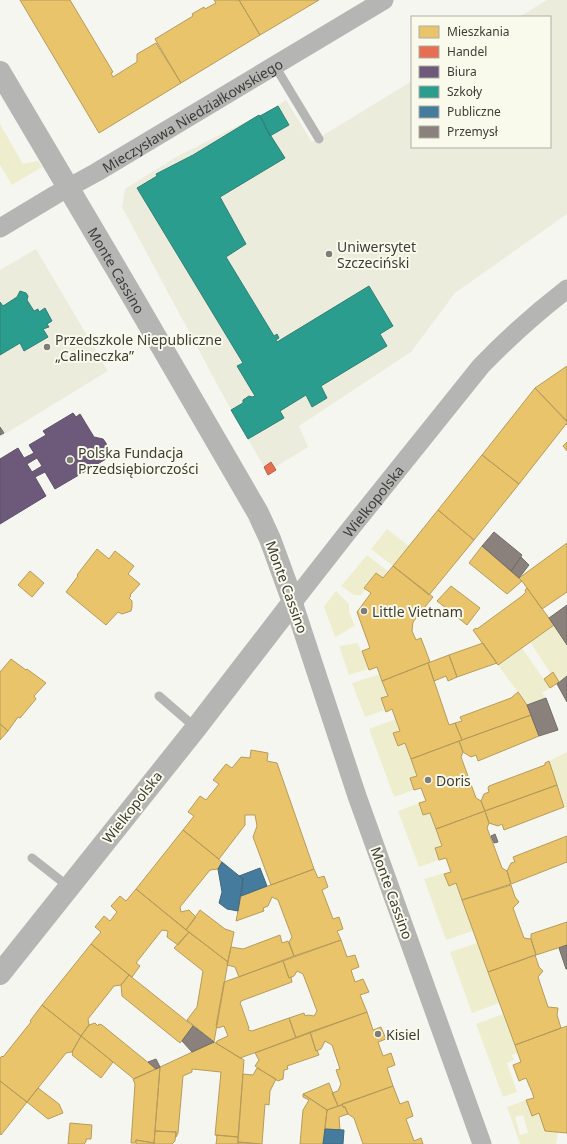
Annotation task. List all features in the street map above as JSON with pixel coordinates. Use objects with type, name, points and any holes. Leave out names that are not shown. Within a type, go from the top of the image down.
[{"type":"street","name":"Mieczysława Niedziałkowskiego","points":[[0,228],[92,175],[384,0]]},
{"type":"street","name":"Monte Cassino","points":[[0,72],[139,306],[258,513],[270,539],[293,602],[357,796],[482,1144]]},
{"type":"street","name":"Wielkopolska","points":[[0,974],[196,728],[347,533],[481,366],[515,332],[567,289]]},
{"type":"lane","points":[[275,66],[319,139]]},
{"type":"lane","points":[[159,696],[196,728]]},
{"type":"lane","points":[[32,858],[69,887]]},
{"type":"shaded area","name":"Uniwersytet Szczeciński","points":[[547,0],[567,0],[567,214],[455,293],[411,352],[299,426],[308,447],[267,472],[231,410],[122,207],[125,189],[176,157],[259,115],[260,116],[286,100],[312,142],[411,82],[411,148],[551,148],[551,16],[521,16]]},
{"type":"shaded area","name":"Przedszkole Niepubliczne „Calineczka”","points":[[36,249],[108,371],[0,437],[0,270]]},
{"type":"green space","points":[[0,124],[23,164],[38,161],[42,167],[12,185],[0,165]]},
{"type":"green space","points":[[387,529],[409,546],[393,566],[371,549]]},
{"type":"green space","points":[[367,555],[389,572],[383,578],[376,573],[365,587],[366,589],[361,595],[354,595],[341,586]]},
{"type":"green space","points":[[336,591],[349,604],[349,612],[355,626],[335,637],[324,607]]},
{"type":"green space","points":[[554,625],[567,645],[567,676],[559,682],[553,673],[551,674],[530,642]]},
{"type":"green space","points":[[358,643],[368,669],[349,675],[339,646]]},
{"type":"green space","points":[[522,648],[550,688],[542,693],[546,698],[527,705],[498,665]]},
{"type":"green space","points":[[380,674],[388,696],[381,699],[385,710],[365,717],[352,683]]},
{"type":"green space","points":[[396,719],[400,731],[394,733],[398,746],[405,743],[417,776],[410,778],[414,790],[394,797],[369,729]]},
{"type":"green space","points":[[567,752],[567,813],[549,761]]},
{"type":"green space","points":[[419,803],[423,815],[430,813],[442,846],[435,848],[439,860],[419,867],[398,811]]},
{"type":"green space","points":[[444,873],[449,886],[456,883],[473,931],[446,940],[424,879]]},
{"type":"green space","points":[[477,943],[499,1003],[472,1013],[450,952]]},
{"type":"green space","points":[[503,1014],[518,1053],[512,1055],[514,1060],[507,1063],[517,1092],[503,1097],[476,1024]]},
{"type":"green space","points":[[526,1100],[532,1115],[539,1113],[558,1132],[556,1144],[520,1144],[507,1107]],"holes":[[[523,1115],[528,1133],[520,1135],[515,1117]]]},
{"type":"building: Mieszkania","points":[[20,0],[70,0],[113,72],[111,73],[113,77],[137,62],[137,54],[156,43],[181,83],[99,133]]},
{"type":"building: Mieszkania","points":[[214,0],[239,0],[260,35],[181,83],[155,39],[193,16],[192,14],[204,7],[205,9],[216,3]]},
{"type":"building: Mieszkania","points":[[239,0],[319,0],[260,35]]},
{"type":"building: Mieszkania","points":[[567,366],[567,421],[535,388]]},
{"type":"building: Mieszkania","points":[[535,388],[567,422],[567,425],[566,424],[519,484],[482,455]]},
{"type":"building: Mieszkania","points":[[567,442],[567,451],[563,446]]},
{"type":"building: Mieszkania","points":[[482,455],[519,484],[474,540],[438,510]]},
{"type":"building: Mieszkania","points":[[438,510],[474,540],[429,595],[393,566]]},
{"type":"building: Mieszkania","points":[[567,543],[567,592],[542,609],[519,578]]},
{"type":"building: Mieszkania","points":[[482,546],[522,581],[507,594],[469,563]]},
{"type":"building: Mieszkania","points":[[97,549],[109,559],[115,551],[134,566],[128,574],[140,584],[129,598],[132,601],[131,611],[122,614],[118,612],[106,625],[66,592]]},
{"type":"building: Mieszkania","points":[[393,566],[433,597],[413,622],[412,631],[416,640],[421,638],[430,662],[382,681],[377,667],[369,670],[362,651],[370,648],[357,612],[371,593],[364,588],[376,573],[383,578]]},
{"type":"building: Mieszkania","points":[[30,571],[44,583],[32,597],[18,585]]},
{"type":"building: Mieszkania","points":[[451,586],[480,608],[467,625],[437,601]]},
{"type":"building: Mieszkania","points":[[527,588],[554,625],[498,665],[473,630],[476,628],[477,629],[522,596],[526,592],[525,590]]},
{"type":"building: Mieszkania","points":[[483,643],[497,663],[457,677],[449,655]]},
{"type":"building: Mieszkania","points":[[449,655],[457,677],[448,681],[446,676],[434,681],[428,663]]},
{"type":"building: Mieszkania","points":[[11,659],[46,683],[34,696],[36,699],[20,718],[18,717],[8,731],[0,724],[0,672]]},
{"type":"building: Mieszkania","points":[[428,663],[449,725],[455,723],[462,740],[411,759],[405,743],[398,746],[393,733],[400,731],[392,709],[386,712],[381,698],[388,696],[382,681]]},
{"type":"building: Mieszkania","points":[[553,672],[559,682],[550,688],[544,679]]},
{"type":"building: Mieszkania","points":[[518,692],[529,708],[531,715],[462,740],[455,723],[462,721],[460,717],[511,698]]},
{"type":"building: Mieszkania","points":[[531,715],[539,736],[478,761],[476,755],[471,757],[463,752],[459,741]]},
{"type":"building: Mieszkania","points":[[0,724],[8,731],[0,740]]},
{"type":"building: Mieszkania","points":[[459,741],[463,752],[461,757],[476,798],[481,801],[485,811],[436,829],[430,813],[423,815],[419,803],[426,801],[421,788],[414,790],[410,778],[417,776],[411,759]]},
{"type":"building: Mieszkania","points":[[251,750],[268,753],[267,761],[277,763],[314,869],[271,885],[253,837],[257,826],[255,815],[245,815],[245,825],[219,859],[183,830],[194,816],[188,812],[200,796],[206,800],[219,784],[213,780],[226,764],[232,768],[241,757],[250,758]]},
{"type":"building: Mieszkania","points":[[549,761],[557,785],[485,811],[481,801],[484,794],[489,792],[489,786],[545,765],[545,763]]},
{"type":"building: Mieszkania","points":[[557,785],[564,807],[504,830],[502,824],[498,826],[489,823],[485,811]]},
{"type":"building: Mieszkania","points":[[485,811],[489,823],[487,828],[502,868],[507,871],[511,884],[462,900],[456,883],[449,886],[444,874],[451,872],[446,858],[439,860],[435,848],[442,846],[436,829]]},
{"type":"building: Mieszkania","points":[[183,830],[222,862],[218,869],[210,870],[180,907],[181,912],[189,910],[196,917],[186,930],[136,889]]},
{"type":"building: Mieszkania","points":[[567,836],[567,862],[511,884],[507,871],[511,863],[515,862],[513,857]]},
{"type":"building: Mieszkania","points":[[314,869],[318,878],[324,876],[328,887],[322,890],[333,919],[339,917],[343,929],[337,931],[341,940],[294,956],[289,942],[292,937],[278,900],[272,897],[268,906],[263,908],[264,911],[236,921],[241,896]]},
{"type":"building: Mieszkania","points":[[511,885],[515,897],[519,902],[513,908],[524,938],[531,939],[536,955],[488,972],[462,900]]},
{"type":"building: Mieszkania","points":[[136,889],[189,932],[178,945],[167,937],[168,931],[162,930],[136,963],[140,966],[132,977],[91,944],[101,932],[95,927],[104,916],[110,921],[117,912],[111,906],[120,896],[126,901]]},
{"type":"building: Mieszkania","points":[[200,910],[225,929],[234,932],[228,962],[186,930]]},
{"type":"building: Mieszkania","points":[[567,922],[567,945],[536,955],[531,934]]},
{"type":"building: Mieszkania","points":[[189,932],[228,962],[214,1042],[187,1020],[197,1007],[203,971],[174,948]]},
{"type":"building: Mieszkania","points":[[280,935],[282,943],[288,941],[294,956],[239,977],[235,967],[227,965],[231,947],[243,949]]},
{"type":"building: Mieszkania","points":[[341,940],[347,957],[355,955],[359,967],[351,970],[355,982],[363,979],[369,992],[360,995],[367,1012],[296,1038],[289,1018],[304,1013],[305,1016],[314,1016],[317,1011],[303,974],[297,971],[294,976],[289,978],[283,961]]},
{"type":"building: Mieszkania","points":[[91,944],[129,975],[121,985],[114,986],[88,1019],[89,1025],[81,1036],[42,1005]]},
{"type":"building: Mieszkania","points":[[535,955],[539,967],[543,971],[538,977],[548,1007],[558,1008],[557,1015],[561,1028],[515,1045],[488,972]]},
{"type":"building: Mieszkania","points":[[283,961],[292,982],[241,1001],[240,1004],[249,1028],[248,1030],[252,1031],[289,1018],[296,1038],[240,1058],[216,1043],[217,1041],[228,1036],[224,1026],[218,1028],[216,1026],[224,982]]},
{"type":"building: Mieszkania","points":[[129,975],[193,1026],[180,1043],[122,996],[121,985]]},
{"type":"building: Mieszkania","points":[[42,1005],[81,1036],[72,1052],[66,1053],[27,1102],[0,1081],[0,1058],[2,1056],[3,1057],[31,1022],[30,1021]]},
{"type":"building: Mieszkania","points":[[367,1012],[373,1030],[381,1027],[386,1039],[378,1042],[383,1056],[391,1053],[395,1065],[387,1068],[393,1086],[338,1106],[332,1093],[338,1091],[341,1084],[336,1070],[340,1069],[332,1045],[325,1041],[321,1049],[316,1051],[310,1032]]},
{"type":"building: Mieszkania","points":[[95,1023],[98,1026],[99,1024],[102,1025],[156,1069],[134,1079],[81,1036],[89,1025]]},
{"type":"building: Mieszkania","points":[[567,1026],[567,1133],[545,1131],[539,1113],[532,1116],[526,1100],[534,1098],[526,1078],[519,1081],[513,1065],[521,1062],[515,1045]]},
{"type":"building: Mieszkania","points":[[310,1032],[316,1051],[317,1050],[319,1055],[287,1066],[288,1069],[284,1070],[283,1079],[278,1081],[255,1066],[259,1060],[255,1053]]},
{"type":"building: Mieszkania","points":[[81,1036],[113,1062],[101,1078],[72,1055],[72,1052]]},
{"type":"building: Mieszkania","points":[[214,1042],[244,1060],[238,1137],[215,1135],[221,1072],[192,1069],[192,1072],[183,1076],[178,1133],[176,1137],[176,1132],[155,1131],[160,1067]]},
{"type":"building: Mieszkania","points":[[160,1067],[154,1143],[136,1140],[135,1143],[131,1143],[135,1084],[133,1079]]},
{"type":"building: Mieszkania","points":[[257,1068],[276,1079],[270,1091],[269,1105],[265,1104],[262,1144],[238,1142],[243,1074],[253,1075]]},
{"type":"building: Mieszkania","points":[[0,1081],[27,1102],[1,1135],[0,1134]]},
{"type":"building: Mieszkania","points":[[329,1083],[338,1106],[327,1110],[303,1094]]},
{"type":"building: Mieszkania","points":[[393,1086],[400,1104],[408,1101],[413,1116],[406,1119],[414,1141],[421,1138],[423,1144],[363,1144],[354,1118],[348,1114],[342,1104]]},
{"type":"building: Mieszkania","points":[[38,1088],[59,1104],[63,1113],[48,1119],[27,1102]]},
{"type":"building: Mieszkania","points":[[303,1094],[327,1110],[323,1144],[300,1144],[303,1110],[309,1100],[303,1097]]},
{"type":"building: Mieszkania","points":[[342,1105],[345,1107],[348,1114],[339,1117],[340,1130],[325,1129],[327,1110]]},
{"type":"building: Mieszkania","points":[[70,1123],[92,1125],[91,1139],[86,1139],[84,1144],[68,1144]]},
{"type":"building: Mieszkania","points":[[155,1131],[176,1132],[175,1141],[172,1144],[154,1144]]},
{"type":"building: Mieszkania","points":[[216,1135],[238,1137],[238,1144],[216,1144]]},
{"type":"building: Mieszkania","points":[[136,1140],[154,1143],[154,1144],[136,1144]]},
{"type":"building: Mieszkania","points":[[238,1142],[259,1144],[238,1144]]},
{"type":"building: Handel","points":[[271,462],[276,470],[268,475],[264,467]]},
{"type":"building: Biura","points":[[73,413],[76,417],[80,414],[94,437],[103,439],[106,443],[107,452],[104,456],[106,459],[55,489],[45,472],[35,477],[46,496],[0,524],[0,459],[18,448],[24,458],[34,453],[29,445],[46,435],[43,431]],"holes":[[[37,458],[42,466],[32,472],[27,464]]]},
{"type":"building: Szkoły","points":[[278,106],[289,125],[270,136],[260,116]]},
{"type":"building: Szkoły","points":[[259,115],[285,158],[220,197],[246,244],[226,257],[274,336],[277,334],[279,338],[276,340],[277,342],[369,286],[393,326],[380,334],[387,346],[321,386],[327,398],[312,407],[306,395],[280,411],[284,418],[248,439],[231,410],[243,403],[243,400],[249,396],[255,396],[237,366],[243,363],[137,188],[157,176],[156,174],[193,155]]},
{"type":"building: Szkoły","points":[[20,291],[26,293],[28,296],[27,300],[34,311],[38,309],[39,312],[45,308],[52,321],[47,324],[49,327],[43,329],[48,337],[24,351],[20,343],[0,355],[0,302],[3,306],[17,297]]},
{"type":"building: Publiczne","points":[[222,862],[243,879],[238,911],[227,909],[219,903],[222,892],[218,869]]},
{"type":"building: Publiczne","points":[[260,868],[267,886],[241,896],[243,879],[239,876]]},
{"type":"building: Publiczne","points":[[325,1129],[344,1130],[343,1144],[323,1144]]},
{"type":"building: Przemysł","points":[[0,427],[4,433],[0,435]]},
{"type":"building: Przemysł","points":[[494,532],[522,555],[511,571],[482,546]]},
{"type":"building: Przemysł","points":[[521,557],[529,565],[519,578],[511,571]]},
{"type":"building: Przemysł","points":[[567,605],[567,645],[549,618]]},
{"type":"building: Przemysł","points":[[567,676],[567,702],[557,684]]},
{"type":"building: Przemysł","points":[[546,698],[558,730],[539,736],[527,705]]},
{"type":"building: Przemysł","points":[[495,834],[498,842],[494,843],[491,836]]},
{"type":"building: Przemysł","points":[[567,945],[567,969],[566,969],[559,948]]},
{"type":"building: Przemysł","points":[[193,1026],[214,1042],[192,1052],[182,1041]]},
{"type":"building: Przemysł","points":[[156,1059],[160,1067],[156,1069],[148,1062]]},
{"type":"place","name":"Uniwersytet Szczeciński","points":[[329,254]]},
{"type":"place","name":"Przedszkole Niepubliczne „Calineczka”","points":[[47,347]]},
{"type":"place","name":"Polska Fundacja Przedsiębiorczości","points":[[70,460]]},
{"type":"place","name":"Little Vietnam","points":[[364,611]]},
{"type":"place","name":"Doris","points":[[428,780]]},
{"type":"place","name":"Kisiel","points":[[378,1034]]}]
